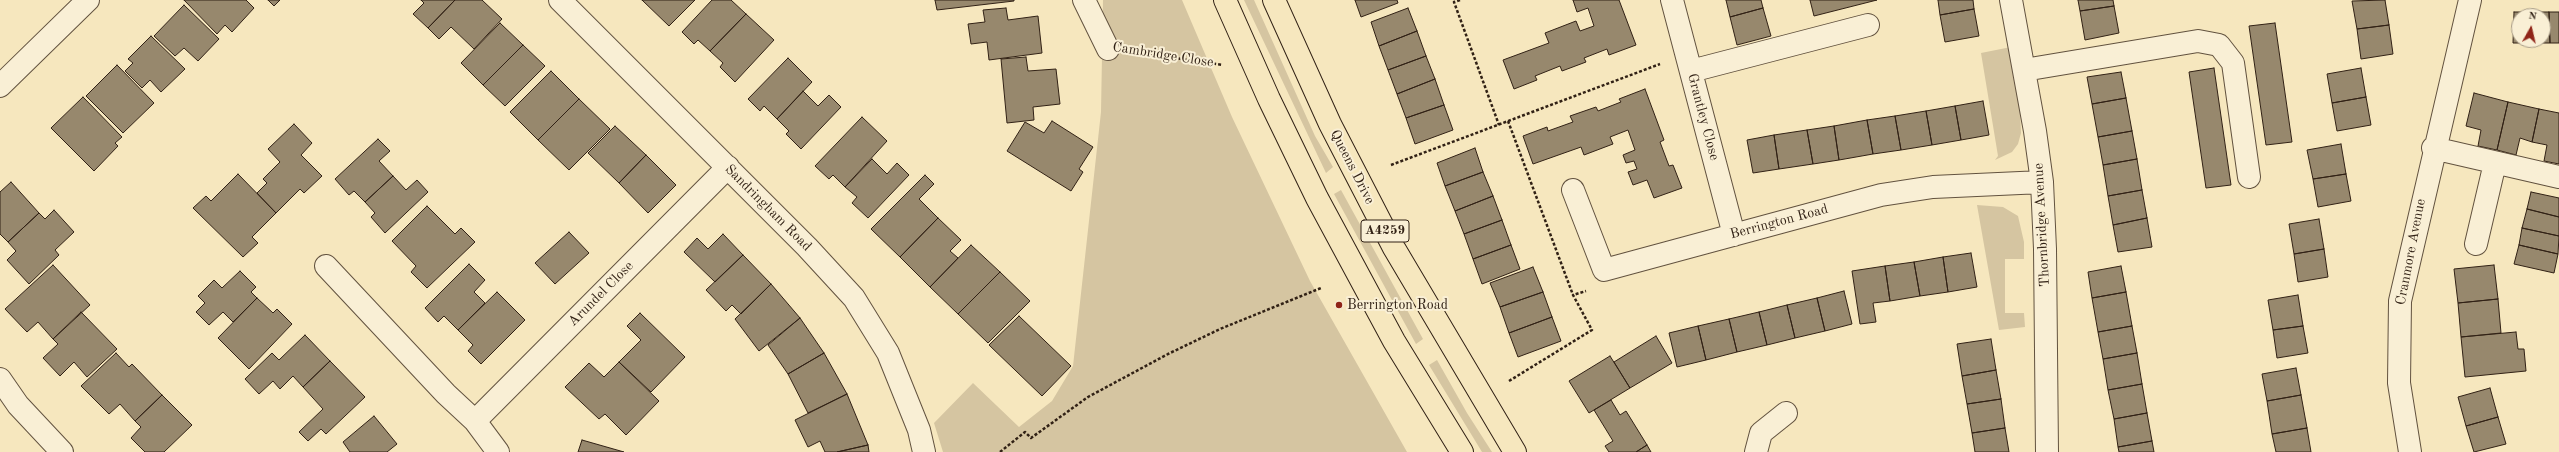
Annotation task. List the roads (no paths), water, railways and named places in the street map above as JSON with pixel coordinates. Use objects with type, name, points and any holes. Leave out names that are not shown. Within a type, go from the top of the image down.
[{"type":"main road","name":"A4259","points":[[1225,0],[1269,99],[1321,205],[1394,341],[1462,452]]},
{"type":"main road","name":"Queens Drive","points":[[1274,0],[1324,110],[1394,248],[1515,452]]},
{"type":"street","points":[[0,86],[88,0]]},
{"type":"street","name":"Sandringham Road","points":[[560,0],[728,167],[854,298],[888,353],[919,430],[924,452]]},
{"type":"street","name":"Cambridge Close","points":[[1084,0],[1108,48]]},
{"type":"street","name":"Grantley Close","points":[[1672,0],[1734,235]]},
{"type":"street","name":"Thornbridge Avenue","points":[[2011,0],[2042,182],[2045,249],[2047,452]]},
{"type":"street","name":"Cranmore Avenue","points":[[2410,452],[2399,383],[2400,301],[2433,148],[2470,0]]},
{"type":"street","points":[[1689,62],[1868,25]]},
{"type":"street","points":[[2024,70],[2198,41],[2219,45],[2233,63],[2249,177]]},
{"type":"street","points":[[2433,148],[2559,177]]},
{"type":"street","points":[[2476,244],[2495,163]]},
{"type":"street","name":"Arundel Close","points":[[475,421],[728,167]]},
{"type":"street","name":"Berrington Road","points":[[1573,190],[1604,270],[1881,195],[1933,187],[2042,182]]},
{"type":"street","points":[[326,266],[446,394],[475,421],[498,452]]},
{"type":"street","points":[[0,379],[18,405],[62,452]]},
{"type":"street","points":[[1756,452],[1761,433],[1786,413]]},
{"type":"place","name":"Berrington Road","points":[[1339,305]]}]
